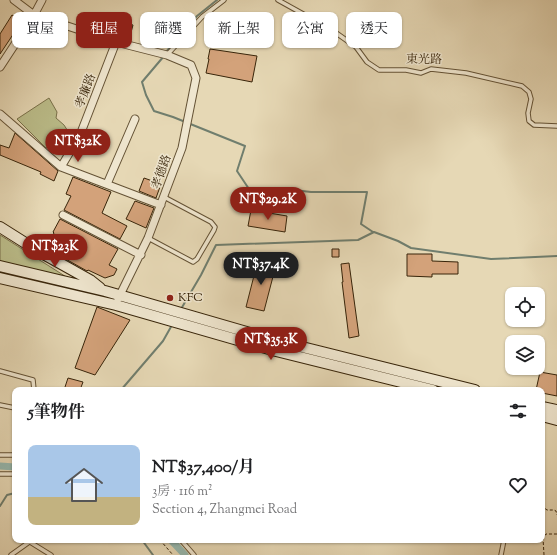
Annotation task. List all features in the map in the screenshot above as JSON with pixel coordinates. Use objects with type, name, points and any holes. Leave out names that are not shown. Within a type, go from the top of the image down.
[{"type":"main road","points":[[0,227],[38,251],[90,280],[105,291]]},
{"type":"main road","points":[[0,266],[120,295],[277,346],[420,387]]},
{"type":"main road","points":[[0,278],[116,305],[277,346],[400,371],[463,387]]},
{"type":"main road","points":[[399,382],[400,371]]},
{"type":"main road","points":[[545,408],[557,410]]},
{"type":"main road","points":[[545,417],[557,420]]},
{"type":"street","name":"孝德路","points":[[14,0],[30,12]]},
{"type":"street","points":[[36,12],[42,0]]},
{"type":"street","name":"孝德路","points":[[116,305],[141,255],[182,148],[196,78],[191,65],[167,55],[132,46]]},
{"type":"street","points":[[0,66],[12,48]]},
{"type":"street","name":"孝廉路","points":[[61,167],[80,135],[114,48]]},
{"type":"street","points":[[0,114],[61,167],[161,204]]},
{"type":"street","points":[[108,184],[134,119]]},
{"type":"street","points":[[63,215],[141,255]]},
{"type":"lane","points":[[167,55],[202,17],[224,0]]},
{"type":"lane","name":"東光路","points":[[278,0],[332,30],[356,47],[367,62],[379,70],[406,70],[421,73],[432,69],[466,72],[522,86],[529,92],[529,121],[534,124],[557,126]]},
{"type":"lane","points":[[148,238],[193,262],[198,259],[214,230],[214,226],[211,222],[164,197]]},
{"type":"lane","points":[[0,371],[33,380],[34,387]]},
{"type":"lane","points":[[0,405],[12,407]]},
{"type":"lane","points":[[0,455],[12,455]]},
{"type":"lane","points":[[0,474],[12,474]]},
{"type":"lane","points":[[11,555],[28,543]]},
{"type":"lane","points":[[34,543],[51,555]]},
{"type":"lane","points":[[184,543],[194,555]]},
{"type":"lane","points":[[500,555],[503,543]]},
{"type":"path","points":[[545,508],[556,511],[557,515]]},
{"type":"path","points":[[545,535],[546,534],[557,534]]},
{"type":"path","points":[[163,543],[173,555]]},
{"type":"path","points":[[543,543],[544,555]]},
{"type":"green space","points":[[49,98],[57,112],[56,118],[64,125],[71,136],[46,148],[17,119]]},
{"type":"green space","points":[[0,235],[68,278],[0,263]]},
{"type":"building","points":[[12,15],[12,36],[0,54],[0,34]]},
{"type":"building","points":[[210,49],[257,56],[252,82],[206,73]]},
{"type":"building","points":[[15,133],[58,171],[54,181],[40,174],[41,172],[0,155],[0,145],[9,148]]},
{"type":"building","points":[[73,177],[111,192],[102,213],[127,226],[120,239],[64,210],[71,196],[66,194]]},
{"type":"building","points":[[144,178],[161,184],[156,198],[139,191]]},
{"type":"building","points":[[135,201],[154,208],[146,228],[126,219]]},
{"type":"building","points":[[251,210],[287,216],[285,232],[248,226]]},
{"type":"building","points":[[60,219],[118,249],[109,265],[117,269],[114,275],[105,278],[88,270],[87,271],[46,248]]},
{"type":"building","points":[[332,249],[339,249],[339,257],[332,257]]},
{"type":"building","points":[[407,254],[432,254],[432,261],[458,262],[458,274],[432,274],[432,277],[407,276]]},
{"type":"building","points":[[258,260],[276,265],[264,311],[246,307]]},
{"type":"building","points":[[349,263],[359,336],[349,338],[341,264]]},
{"type":"building","points":[[97,307],[130,320],[95,375],[75,368]]},
{"type":"building","points":[[545,373],[557,375],[557,396],[545,394],[545,387],[537,387],[539,375],[545,375]]},
{"type":"building","points":[[68,378],[83,382],[81,387],[65,387]]},
{"type":"waterway","points":[[166,52],[197,16],[217,0]]},
{"type":"waterway","points":[[164,56],[142,82],[146,95],[154,111],[173,117],[245,146],[237,171],[253,195],[264,197],[285,189],[311,192],[367,192],[361,224],[373,232]]},
{"type":"waterway","points":[[181,309],[201,275],[216,245],[358,240],[374,232],[398,241],[411,248],[491,259],[557,256]]},
{"type":"waterway","points":[[124,387],[163,341],[172,325]]},
{"type":"waterway","points":[[0,466],[12,467]]},
{"type":"waterway","points":[[0,506],[7,495],[12,494]]},
{"type":"waterway","points":[[144,543],[153,555]]},
{"type":"waterway","points":[[174,543],[185,555]]},
{"type":"place","name":"KFC","points":[[170,298]]}]
